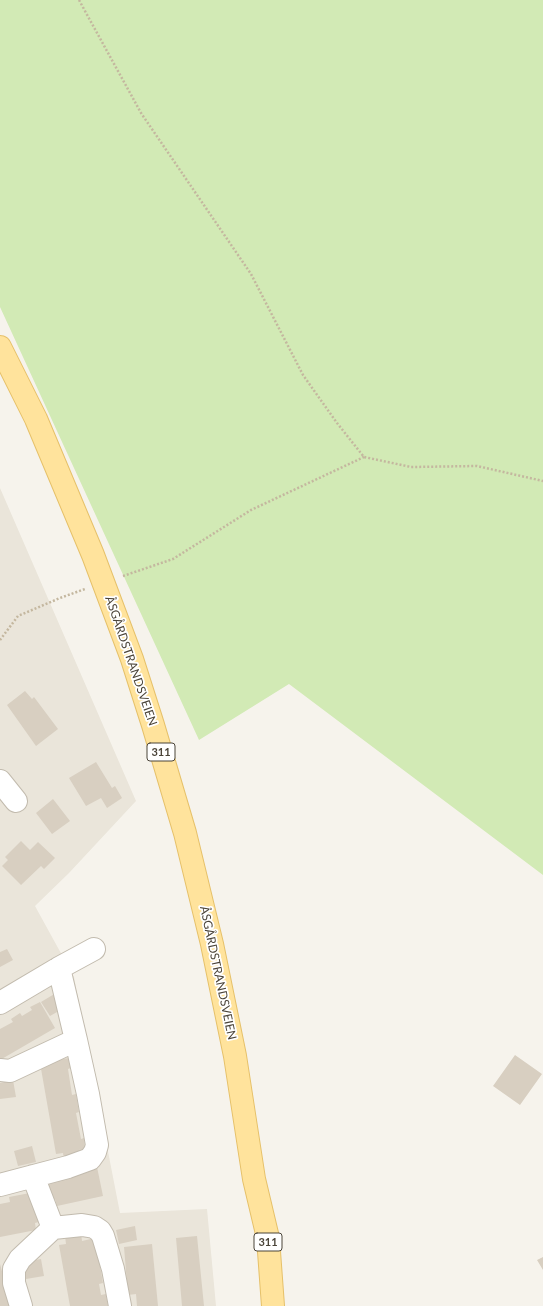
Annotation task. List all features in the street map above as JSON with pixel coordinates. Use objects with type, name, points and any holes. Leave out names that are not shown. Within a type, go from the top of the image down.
[{"type":"main road","name":"ÅSGÅRDSTRANDSVEIEN","points":[[0,346],[36,419],[104,583],[132,659],[187,840],[212,944],[235,1056],[254,1180],[268,1238],[273,1306]]},
{"type":"main road","name":"ÅSGÅRDSTRANDSVEIEN","points":[[254,1180],[255,1243],[259,1306]]},
{"type":"street","points":[[0,781],[16,801]]},
{"type":"street","points":[[0,1002],[94,949]]},
{"type":"street","points":[[0,1185],[68,1167],[90,1159],[97,1146],[89,1101],[60,968]]},
{"type":"street","points":[[0,1070],[10,1071],[76,1040]]},
{"type":"street","points":[[33,1176],[52,1228]]},
{"type":"street","points":[[20,1306],[14,1283],[14,1269],[20,1259],[52,1228],[82,1224],[94,1227],[100,1231],[103,1236],[113,1269],[120,1306]]},
{"type":"path","points":[[79,0],[141,113],[251,274],[303,374],[337,423],[364,457]]},
{"type":"path","points":[[0,640],[18,616],[60,598],[173,559],[251,510],[364,457],[411,467],[477,466],[543,481]]},
{"type":"shaded area","points":[[0,488],[136,801],[69,873],[35,906],[74,977],[120,1213],[207,1209],[216,1306],[0,1306]]},
{"type":"green space","points":[[0,0],[543,0],[543,875],[289,684],[199,740],[0,307]]},
{"type":"building","points":[[25,691],[32,699],[34,697],[58,729],[36,746],[7,705]]},
{"type":"building","points":[[96,762],[112,788],[115,786],[122,798],[107,808],[101,798],[86,806],[69,778]]},
{"type":"building","points":[[53,799],[70,821],[52,834],[36,813]]},
{"type":"building","points":[[21,841],[30,850],[38,842],[55,858],[44,869],[41,866],[21,885],[2,866],[8,860],[5,857]]},
{"type":"building","points":[[7,949],[13,960],[0,967],[0,952]]},
{"type":"building","points":[[56,993],[64,1008],[50,1016],[41,1002]]},
{"type":"building","points":[[40,1002],[55,1028],[0,1060],[0,1029],[13,1022],[11,1019],[20,1013],[22,1016],[32,1010],[30,1007]]},
{"type":"building","points":[[515,1055],[542,1074],[520,1105],[493,1086]]},
{"type":"building","points":[[69,1058],[71,1068],[68,1069],[72,1095],[76,1094],[79,1112],[76,1113],[81,1139],[84,1138],[85,1149],[79,1150],[80,1158],[64,1161],[63,1153],[56,1154],[40,1063]]},
{"type":"building","points":[[13,1080],[16,1097],[0,1099],[0,1083]]},
{"type":"building","points":[[32,1146],[36,1162],[18,1166],[14,1151]]},
{"type":"building","points":[[97,1167],[103,1196],[57,1206],[55,1199],[47,1201],[43,1185],[52,1183],[50,1177],[62,1178],[87,1172],[87,1169]]},
{"type":"building","points":[[30,1193],[43,1221],[35,1223],[36,1230],[0,1237],[0,1204],[10,1202],[9,1197]]},
{"type":"building","points":[[135,1226],[137,1240],[119,1244],[116,1230]]},
{"type":"building","points":[[81,1233],[82,1241],[95,1238],[103,1283],[99,1284],[101,1295],[106,1294],[108,1306],[70,1306],[59,1245],[66,1244],[65,1236]]},
{"type":"building","points":[[197,1236],[204,1306],[182,1306],[176,1238]]},
{"type":"building","points":[[152,1244],[158,1306],[137,1306],[136,1294],[128,1295],[124,1247]]},
{"type":"building","points":[[543,1257],[543,1270],[537,1260]]},
{"type":"building","points":[[41,1259],[44,1276],[26,1279],[23,1262]]},
{"type":"building","points":[[0,1264],[3,1275],[6,1275],[5,1286],[9,1306],[0,1306]]}]
